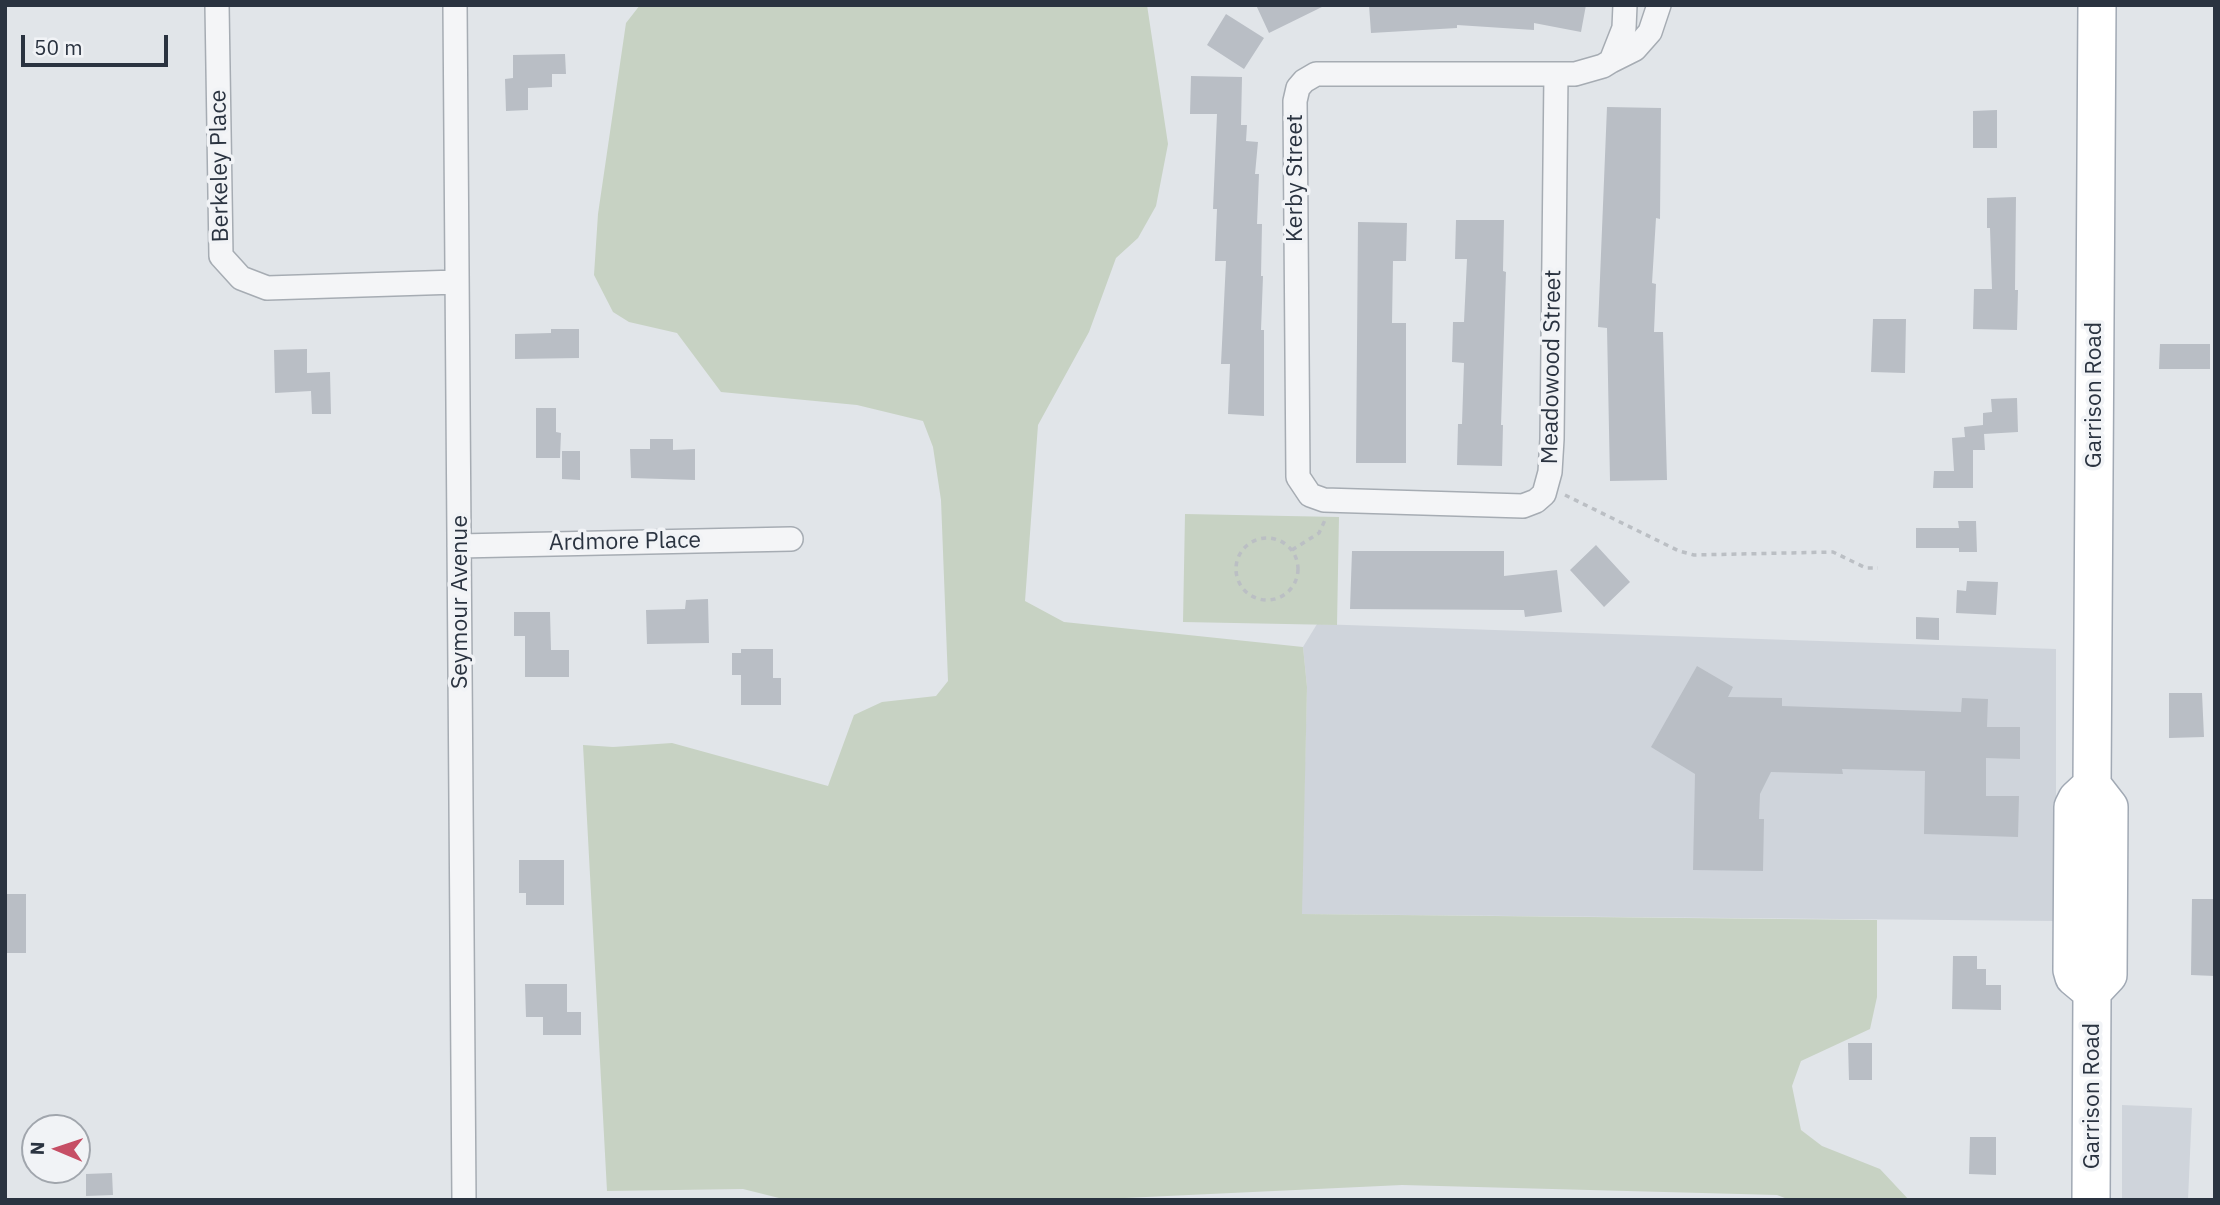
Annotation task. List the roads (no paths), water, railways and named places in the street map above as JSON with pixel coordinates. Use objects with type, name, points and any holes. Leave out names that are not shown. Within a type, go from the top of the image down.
[{"type":"main road","name":"Garrison Road","points":[[2091,1200],[2092,992],[2074,977],[2072,970],[2073,807],[2077,799],[2092,785],[2096,5]]},
{"type":"street","name":"Berkeley Place","points":[[218,5],[222,256],[241,278],[267,288],[457,282]]},
{"type":"street","name":"Seymour Avenue","points":[[455,5],[464,1200]]},
{"type":"street","points":[[1611,61],[1624,28],[1625,5]]},
{"type":"street","points":[[1556,74],[1590,71],[1635,49],[1650,32],[1659,5]]},
{"type":"street","name":"Kerby Street","points":[[1304,488],[1298,477],[1295,102],[1298,88],[1316,74],[1556,74]]},
{"type":"street","name":"Meadowood Street","points":[[1304,488],[1310,495],[1329,500],[1523,506],[1536,501],[1548,486],[1552,439],[1556,74]]},
{"type":"street","name":"Ardmore Place","points":[[459,546],[791,539]]}]
